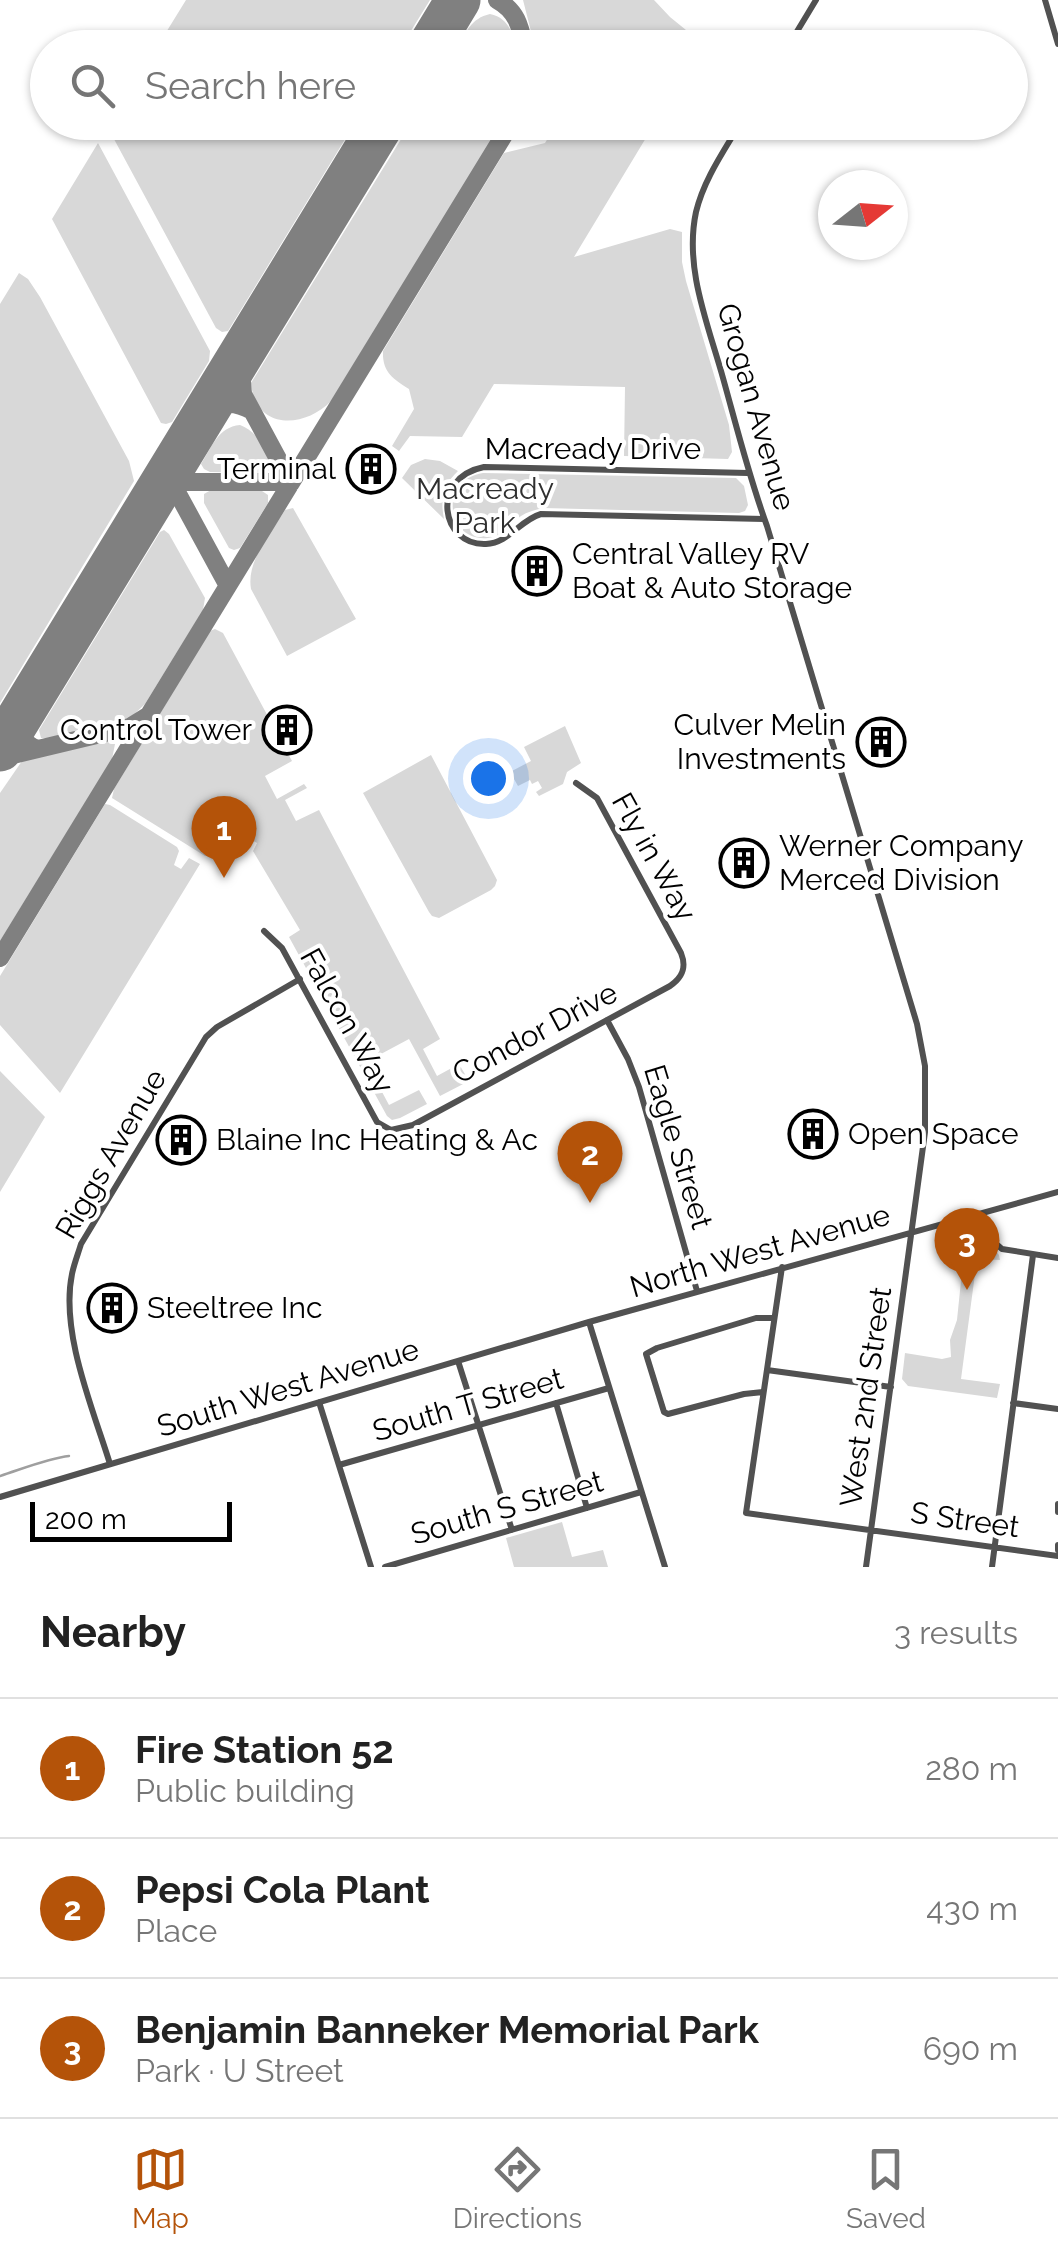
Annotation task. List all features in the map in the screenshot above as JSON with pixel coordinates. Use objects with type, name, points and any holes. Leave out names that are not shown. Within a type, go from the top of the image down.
[{"type":"street","points":[[798,30],[816,0]]},
{"type":"street","points":[[1044,0],[1058,44]]},
{"type":"street","name":"Grogan Avenue","points":[[731,140],[704,186],[695,216],[697,284],[748,474],[922,1049],[925,1132],[910,1232]]},
{"type":"street","name":"Macready Drive","points":[[748,474],[484,467],[467,472],[453,484],[447,500],[448,512],[461,535],[482,544],[500,541],[541,514],[764,519]]},
{"type":"street","name":"Fly in Way","points":[[576,783],[597,798],[684,960]]},
{"type":"street","name":"Falcon Way","points":[[264,931],[282,948],[377,1122],[391,1130]]},
{"type":"street","name":"Condor Drive","points":[[391,1130],[413,1126],[679,980],[684,960]]},
{"type":"street","name":"Riggs Avenue","points":[[110,1464],[70,1326],[72,1274],[81,1244],[206,1037],[216,1027],[300,979]]},
{"type":"street","name":"Eagle Street","points":[[607,1020],[640,1087],[697,1291]]},
{"type":"street","name":"North West Avenue","points":[[589,1322],[1058,1192]]},
{"type":"street","points":[[982,1214],[994,1242],[1002,1249],[1058,1258]]},
{"type":"street","name":"West 2nd Street","points":[[866,1567],[910,1232]]},
{"type":"street","points":[[992,1567],[1033,1255]]},
{"type":"street","points":[[774,1318],[756,1318],[646,1354],[664,1412],[764,1392],[782,1267]]},
{"type":"street","points":[[589,1322],[665,1567]]},
{"type":"street","name":"South West Avenue","points":[[0,1497],[589,1322]]},
{"type":"street","points":[[458,1361],[512,1530]]},
{"type":"street","points":[[766,1370],[891,1387]]},
{"type":"street","name":"South T Street","points":[[339,1466],[609,1388]]},
{"type":"street","name":"S Street","points":[[764,1392],[746,1513],[994,1547],[1058,1550]]},
{"type":"street","points":[[319,1402],[371,1567]]},
{"type":"street","points":[[556,1403],[587,1508]]},
{"type":"street","points":[[1013,1403],[1058,1409]]},
{"type":"street","name":"South S Street","points":[[385,1567],[642,1492]]},
{"type":"street","points":[[1058,1504],[1058,1512]]},
{"type":"green space","points":[[186,0],[430,0],[411,30],[167,30]]},
{"type":"green space","points":[[523,0],[654,0],[686,30],[531,30]]},
{"type":"green space","points":[[490,14],[501,19],[510,30],[467,30]]},
{"type":"green space","points":[[114,140],[345,140],[228,331],[216,328]]},
{"type":"green space","points":[[401,140],[492,140],[331,401],[308,417],[282,420],[261,410],[251,383]]},
{"type":"green space","points":[[645,140],[574,257],[670,229],[682,232],[686,281],[729,425],[732,452],[728,459],[624,456],[625,387],[494,384],[462,437],[410,436],[399,451],[392,446],[414,409],[409,389],[387,370],[383,351],[504,153],[545,143]]},
{"type":"green space","points":[[98,143],[210,351],[209,361],[172,422],[166,424],[161,423],[52,219]]},
{"type":"green space","points":[[19,273],[40,297],[129,461],[134,481],[0,703],[0,304]]},
{"type":"green space","points":[[240,425],[261,442],[271,469],[264,473],[204,469],[201,464],[216,439]]},
{"type":"green space","points":[[425,459],[440,461],[458,471],[444,493],[444,519],[402,478],[411,465]]},
{"type":"green space","name":"Macready Park","points":[[483,473],[736,478],[744,486],[748,505],[739,513],[543,508],[523,515],[494,537],[474,537],[456,521],[454,498],[469,478]]},
{"type":"green space","points":[[211,490],[262,491],[268,495],[268,503],[240,548],[229,548],[204,503],[204,494]]},
{"type":"green space","points":[[293,508],[356,619],[287,656],[251,589],[250,579],[267,538],[285,510]]},
{"type":"green space","points":[[164,530],[205,598],[203,610],[145,704],[128,720],[41,738],[39,730]]},
{"type":"green space","points":[[210,631],[223,633],[292,761],[265,776],[277,799],[304,784],[307,788],[285,800],[296,821],[319,810],[440,1039],[423,1049],[437,1076],[459,1064],[469,1081],[440,1096],[409,1039],[366,1062],[389,1105],[419,1090],[427,1104],[400,1118],[392,1120],[387,1116],[289,937],[300,930],[253,851],[257,843],[238,832],[237,848],[205,856],[112,798]]},
{"type":"green space","points":[[565,726],[581,763],[567,772],[563,784],[539,796],[536,792],[542,788],[538,781],[518,786],[510,772],[531,761],[524,747]]},
{"type":"green space","points":[[108,740],[115,744],[112,759],[0,941],[0,793],[22,761]]},
{"type":"green space","points":[[431,755],[497,880],[491,890],[439,918],[429,912],[363,793]]},
{"type":"green space","points":[[105,804],[177,847],[174,865],[181,869],[189,858],[200,864],[60,1093],[0,1025],[0,976]]},
{"type":"green space","points":[[0,1071],[45,1117],[0,1192]]},
{"type":"green space","points":[[976,1228],[1000,1260],[977,1259],[961,1379],[1000,1384],[997,1398],[908,1386],[902,1379],[905,1353],[951,1357],[950,1340],[957,1320],[966,1232]]},
{"type":"green space","points":[[562,1522],[572,1557],[603,1550],[608,1567],[514,1567],[506,1538]]},
{"type":"waterway","points":[[0,1476],[69,1456]]},
{"type":"taxiway","points":[[497,0],[513,14],[520,30]]},
{"type":"taxiway","points":[[0,958],[501,140]]},
{"type":"taxiway","points":[[250,340],[241,368],[243,394],[291,483]]},
{"type":"taxiway","points":[[203,416],[227,404],[252,411]]},
{"type":"taxiway","points":[[184,448],[175,473],[178,494],[228,586]]},
{"type":"taxiway","points":[[148,507],[163,490],[182,482],[282,482],[295,476]]},
{"type":"taxiway","points":[[26,706],[23,737],[38,749]]},
{"type":"taxiway","points":[[0,760],[130,727],[146,717]]},
{"type":"runway","points":[[440,30],[458,0]]},
{"type":"runway","points":[[0,749],[372,140]]},
{"type":"place","name":"Terminal","points":[[371,469]]},
{"type":"place","name":"Central Valley RV Boat & Auto Storage","points":[[537,571]]},
{"type":"place","name":"Control Tower","points":[[287,730]]},
{"type":"place","name":"Culver Melin Investments","points":[[881,742]]},
{"type":"place","name":"Werner Company Merced Division","points":[[744,863]]},
{"type":"place","name":"Fire Station 52","points":[[224,878]]},
{"type":"place","name":"Open Space","points":[[813,1134]]},
{"type":"place","name":"Blaine Inc Heating & Ac","points":[[181,1140]]},
{"type":"place","name":"Pepsi Cola Plant","points":[[590,1203]]},
{"type":"place","name":"Benjamin Banneker Memorial Park","points":[[967,1290]]},
{"type":"place","name":"Steeltree Inc","points":[[112,1308]]}]
